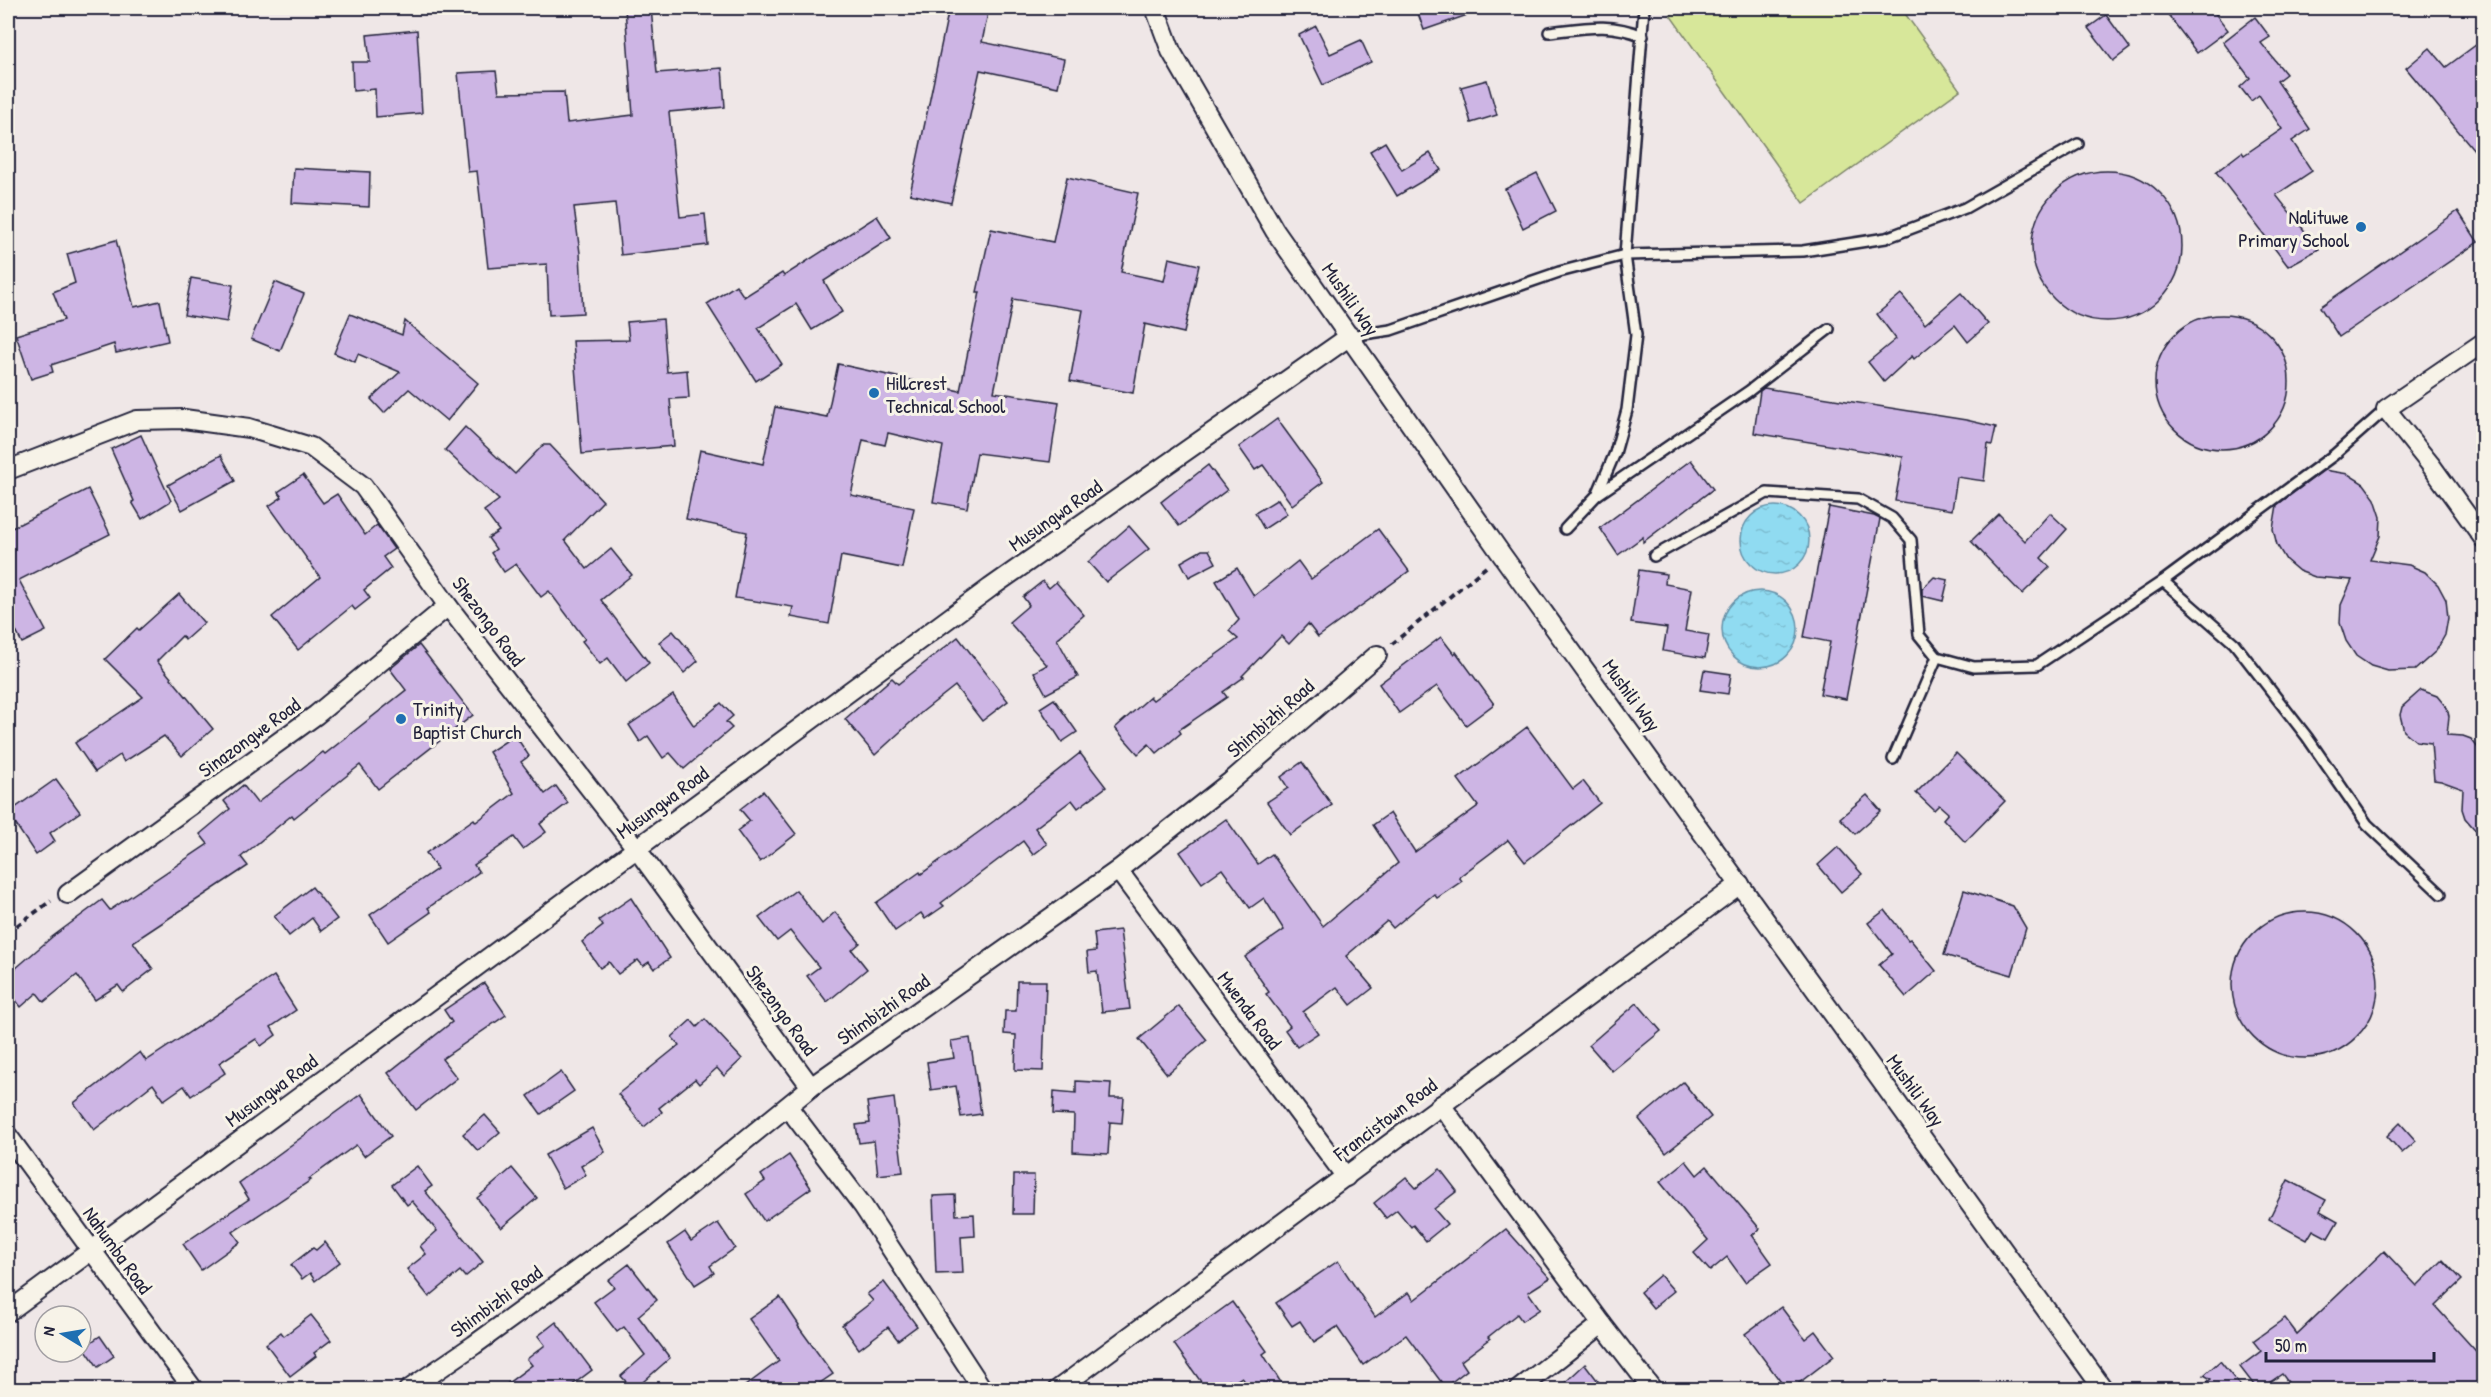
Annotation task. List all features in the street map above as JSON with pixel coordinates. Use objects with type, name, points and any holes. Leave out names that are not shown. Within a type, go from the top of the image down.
[{"type":"street","name":"Mushili Way","points":[[1155,8],[1171,51],[1275,231],[1502,555],[2104,1389]]},
{"type":"street","name":"Musungwa Road","points":[[8,1312],[990,588],[1350,336]]},
{"type":"street","points":[[2484,342],[2386,409],[2430,464],[2484,539]]},
{"type":"street","name":"Shezongo Road","points":[[8,470],[137,420],[184,419],[249,428],[311,447],[363,486],[448,606],[636,848],[811,1087]]},
{"type":"street","name":"Sinazongwe Road","points":[[69,894],[316,715],[448,606]]},
{"type":"street","name":"Shimbizhi Road","points":[[408,1389],[474,1345],[652,1216],[811,1087],[1118,870],[1230,782],[1377,656]]},
{"type":"street","name":"Mwenda Road","points":[[1118,870],[1346,1177]]},
{"type":"street","name":"Francistown Road","points":[[1057,1389],[1740,884]]},
{"type":"street","points":[[1441,1105],[1602,1324],[1653,1389]]},
{"type":"street","points":[[788,1107],[863,1206],[983,1389]]},
{"type":"street","name":"Nahumba Road","points":[[8,1136],[90,1251],[194,1389]]},
{"type":"street","points":[[1518,1389],[1602,1324]]},
{"type":"lane","points":[[1598,495],[1615,453],[1627,410],[1636,335],[1625,255],[1644,8]]},
{"type":"lane","points":[[1549,32],[1597,27],[1622,28],[1643,36]]},
{"type":"lane","points":[[1350,336],[1391,330],[1559,272],[1625,255],[1803,251],[1886,238],[1965,208],[2078,144]]},
{"type":"lane","points":[[1565,529],[1598,495],[1749,391],[1829,329]]},
{"type":"lane","points":[[1654,556],[1767,493],[1858,499],[1892,518],[1911,540],[1919,635],[1936,657],[1974,668],[2037,665],[2163,581],[2334,454],[2386,409]]},
{"type":"lane","points":[[2163,581],[2234,644],[2307,736],[2367,824],[2440,894]]},
{"type":"lane","points":[[1893,759],[1936,657]]},
{"type":"path","points":[[1377,656],[1502,555]]},
{"type":"path","points":[[8,932],[50,902],[69,894]]},
{"type":"green space","points":[[1679,8],[1901,8],[1960,90],[1804,203],[1670,15]]},
{"type":"water","points":[[1768,506],[1782,506],[1794,511],[1804,521],[1809,540],[1804,559],[1794,569],[1782,574],[1768,574],[1756,569],[1746,559],[1741,547],[1741,533],[1746,521],[1756,511]]},
{"type":"water","points":[[1760,591],[1774,594],[1787,602],[1795,615],[1798,629],[1795,643],[1787,656],[1774,664],[1760,667],[1746,664],[1733,656],[1725,643],[1722,629],[1725,615],[1733,602],[1746,594]]},
{"type":"building","points":[[625,8],[651,8],[657,73],[722,68],[725,107],[669,112],[680,217],[705,214],[708,245],[621,255],[615,203],[574,207],[580,253],[583,313],[549,315],[547,264],[488,268],[477,171],[468,172],[458,73],[496,71],[499,93],[564,92],[567,123],[633,115]]},
{"type":"building","points":[[949,8],[989,8],[982,42],[1064,59],[1058,87],[980,70],[951,203],[910,194]]},
{"type":"building","points":[[1416,8],[1482,8],[1482,10],[1424,30]]},
{"type":"building","points":[[2163,8],[2211,8],[2228,30],[2197,53]]},
{"type":"building","points":[[2106,15],[2130,48],[2113,61],[2088,28]]},
{"type":"building","points":[[2255,17],[2270,37],[2261,43],[2286,74],[2277,81],[2310,129],[2292,141],[2312,171],[2276,195],[2319,249],[2288,266],[2216,172],[2242,152],[2244,155],[2282,129],[2259,95],[2251,101],[2240,87],[2250,78],[2223,42]]},
{"type":"building","points":[[1316,26],[1330,54],[1361,40],[1371,62],[1323,85],[1299,35]]},
{"type":"building","points":[[417,30],[422,113],[376,117],[375,89],[353,91],[352,62],[370,62],[367,35]]},
{"type":"building","points":[[2484,39],[2484,162],[2406,68],[2430,48],[2446,67]]},
{"type":"building","points":[[1487,80],[1497,115],[1471,123],[1461,87]]},
{"type":"building","points":[[1385,142],[1402,170],[1430,153],[1441,170],[1397,196],[1370,151]]},
{"type":"building","points":[[294,168],[370,172],[369,207],[292,203]]},
{"type":"building","points":[[2107,171],[2136,177],[2160,193],[2176,217],[2182,246],[2176,275],[2160,299],[2136,315],[2107,321],[2078,315],[2054,299],[2038,275],[2032,246],[2038,217],[2054,193],[2078,177]]},
{"type":"building","points":[[1537,173],[1556,211],[1523,228],[1505,189]]},
{"type":"building","points":[[1067,177],[1138,193],[1121,272],[1164,281],[1169,258],[1199,265],[1184,333],[1145,324],[1133,393],[1070,381],[1083,310],[1013,299],[994,392],[1059,402],[1050,462],[977,453],[967,508],[933,502],[943,446],[888,433],[885,445],[863,440],[851,495],[914,508],[902,568],[841,556],[829,624],[791,617],[793,607],[735,598],[747,532],[686,519],[700,450],[763,464],[775,407],[827,417],[838,364],[960,391],[980,292],[977,292],[991,229],[1053,242]]},
{"type":"building","points":[[2458,211],[2478,242],[2339,337],[2320,307]]},
{"type":"building","points":[[877,216],[891,238],[824,281],[842,312],[812,330],[796,304],[758,328],[782,364],[756,381],[707,304],[736,285],[744,297],[782,273],[784,276]]},
{"type":"building","points":[[116,240],[134,307],[160,301],[168,341],[116,353],[114,344],[51,365],[53,372],[31,379],[16,335],[64,320],[53,292],[75,283],[67,254]]},
{"type":"building","points":[[191,278],[233,285],[227,322],[184,315]]},
{"type":"building","points":[[275,282],[304,294],[280,351],[251,339]]},
{"type":"building","points":[[1961,293],[1988,324],[1968,342],[1955,325],[1914,359],[1912,356],[1884,382],[1868,362],[1896,339],[1877,314],[1901,294],[1925,324]]},
{"type":"building","points":[[350,314],[402,335],[405,321],[478,383],[447,421],[409,389],[384,413],[371,399],[400,372],[358,354],[355,362],[334,353]]},
{"type":"building","points":[[2222,315],[2248,320],[2269,335],[2284,356],[2289,382],[2284,408],[2269,429],[2248,444],[2222,449],[2196,444],[2175,429],[2160,408],[2155,382],[2160,356],[2175,335],[2196,320]]},
{"type":"building","points":[[663,319],[667,372],[687,370],[689,398],[670,399],[674,446],[582,454],[573,341],[629,340],[627,322]]},
{"type":"building","points":[[1764,388],[1966,420],[1996,427],[1992,445],[1988,444],[1984,481],[1957,477],[1952,510],[1895,501],[1903,457],[1754,433],[1760,391]]},
{"type":"building","points":[[1277,419],[1323,482],[1292,505],[1263,465],[1255,470],[1239,447]]},
{"type":"building","points":[[465,427],[515,474],[543,445],[550,445],[603,501],[565,540],[587,569],[611,549],[632,575],[601,600],[649,663],[626,682],[608,658],[600,664],[582,641],[585,639],[549,591],[541,597],[516,564],[504,572],[491,553],[496,549],[488,538],[499,531],[484,511],[499,500],[445,450]]},
{"type":"building","points":[[141,435],[171,501],[142,519],[132,502],[134,501],[111,449]]},
{"type":"building","points":[[221,455],[235,481],[182,510],[168,485]]},
{"type":"building","points":[[1691,460],[1713,489],[1643,542],[1643,537],[1618,555],[1600,528]]},
{"type":"building","points":[[1208,465],[1227,490],[1179,526],[1161,502]]},
{"type":"building","points":[[2324,470],[2348,474],[2364,484],[2375,499],[2381,517],[2380,536],[2370,560],[2409,565],[2425,572],[2438,585],[2446,600],[2448,618],[2445,635],[2436,651],[2415,670],[2388,671],[2371,666],[2356,656],[2346,641],[2340,623],[2341,605],[2352,580],[2315,577],[2299,571],[2286,560],[2277,545],[2273,529],[2277,505]]},
{"type":"building","points":[[303,475],[323,503],[337,494],[365,535],[377,525],[394,549],[383,557],[391,568],[364,590],[370,598],[355,610],[352,606],[298,650],[272,617],[320,577],[269,506],[282,497],[278,492]]},
{"type":"building","points":[[88,489],[110,534],[19,580],[46,631],[22,643],[8,615],[8,530]]},
{"type":"building","points":[[1278,499],[1287,514],[1264,529],[1255,513]]},
{"type":"building","points":[[1829,507],[1880,519],[1846,699],[1820,694],[1830,642],[1804,637]]},
{"type":"building","points":[[2050,513],[2067,529],[2041,558],[2050,567],[2022,594],[1971,541],[1999,514],[2025,541]]},
{"type":"building","points":[[1129,526],[1149,549],[1106,582],[1088,562]]},
{"type":"building","points":[[1378,529],[1409,571],[1318,637],[1308,624],[1289,644],[1281,636],[1242,676],[1244,677],[1223,692],[1227,697],[1179,730],[1181,733],[1157,753],[1149,744],[1138,754],[1115,728],[1150,697],[1153,700],[1238,639],[1229,631],[1239,620],[1216,581],[1237,568],[1254,596],[1298,561],[1311,579]]},
{"type":"building","points":[[1202,550],[1209,550],[1216,563],[1189,577],[1181,562]]},
{"type":"building","points":[[1639,570],[1666,574],[1665,584],[1692,589],[1685,631],[1709,635],[1705,658],[1663,651],[1667,628],[1631,623]]},
{"type":"building","points":[[1934,577],[1948,580],[1943,601],[1922,596],[1922,589]]},
{"type":"building","points":[[1043,581],[1049,588],[1056,582],[1084,615],[1057,639],[1078,677],[1046,694],[1034,672],[1047,665],[1009,622],[1029,605],[1023,597]]},
{"type":"building","points":[[179,594],[204,623],[185,640],[182,636],[157,661],[213,729],[182,756],[164,736],[124,762],[120,755],[95,772],[75,743],[143,697],[105,659],[137,628],[139,630]]},
{"type":"building","points":[[673,631],[698,661],[684,673],[659,642]]},
{"type":"building","points":[[958,637],[1008,701],[982,721],[955,686],[922,712],[875,755],[845,719],[892,678],[898,684]]},
{"type":"building","points":[[1441,637],[1454,654],[1456,652],[1494,704],[1466,725],[1437,686],[1399,713],[1379,684]]},
{"type":"building","points":[[419,645],[473,715],[378,789],[360,765],[294,818],[292,815],[241,857],[248,866],[133,942],[153,969],[123,992],[118,985],[95,1000],[77,975],[44,1002],[37,993],[21,1007],[8,990],[8,975],[52,937],[102,900],[110,910],[208,844],[200,834],[230,809],[224,801],[243,785],[257,803],[323,752],[325,754],[406,690],[390,669]]},
{"type":"building","points":[[1704,670],[1731,674],[1728,694],[1700,690]]},
{"type":"building","points":[[2421,690],[2437,696],[2447,708],[2449,716],[2447,735],[2471,739],[2482,753],[2484,840],[2465,818],[2462,809],[2463,789],[2434,780],[2431,743],[2416,741],[2404,731],[2400,715],[2402,707]]},
{"type":"building","points":[[673,695],[694,726],[721,703],[733,716],[726,722],[732,728],[684,769],[670,753],[663,758],[648,736],[640,742],[629,725]]},
{"type":"building","points":[[1054,699],[1077,732],[1062,742],[1040,708]]},
{"type":"building","points":[[1527,727],[1573,789],[1583,781],[1600,803],[1525,862],[1508,840],[1459,877],[1462,881],[1437,898],[1434,894],[1393,928],[1387,921],[1346,956],[1373,988],[1351,1005],[1337,987],[1303,1012],[1318,1033],[1297,1047],[1285,1030],[1290,1026],[1266,994],[1269,992],[1245,957],[1284,930],[1264,898],[1250,908],[1222,869],[1202,883],[1180,852],[1226,819],[1258,864],[1272,854],[1323,926],[1398,863],[1373,825],[1390,813],[1415,852],[1478,806],[1458,779]]},
{"type":"building","points":[[515,735],[529,756],[521,762],[545,794],[556,786],[568,803],[540,824],[546,832],[523,849],[514,837],[474,865],[479,872],[428,908],[431,912],[388,942],[370,915],[437,869],[426,853],[474,819],[476,822],[514,793],[489,752]]},
{"type":"building","points":[[1080,753],[1106,787],[1078,808],[1072,800],[1035,828],[1047,844],[1033,855],[1023,841],[941,903],[944,906],[925,919],[921,913],[895,931],[876,903],[920,872],[921,874],[994,821]]},
{"type":"building","points":[[1956,753],[2005,801],[1965,842],[1943,819],[1948,813],[1939,805],[1934,810],[1916,793]]},
{"type":"building","points":[[1302,762],[1332,805],[1290,835],[1267,802],[1288,788],[1281,777]]},
{"type":"building","points":[[56,779],[80,812],[50,833],[55,841],[36,855],[8,813]]},
{"type":"building","points":[[763,791],[796,834],[760,862],[737,831],[750,821],[740,809]]},
{"type":"building","points":[[1867,795],[1881,811],[1855,834],[1840,818]]},
{"type":"building","points":[[1838,847],[1862,874],[1841,892],[1818,865]]},
{"type":"building","points":[[312,887],[337,919],[321,931],[312,918],[289,936],[274,916]]},
{"type":"building","points":[[796,890],[822,924],[835,912],[860,943],[852,950],[867,969],[827,1002],[807,976],[819,967],[790,931],[777,941],[759,918]]},
{"type":"building","points":[[1964,890],[2013,906],[2026,928],[2012,975],[1944,955]]},
{"type":"building","points":[[631,898],[670,958],[654,969],[649,962],[643,966],[638,960],[618,974],[609,962],[600,968],[582,942],[603,926],[599,920]]},
{"type":"building","points":[[1885,910],[1936,971],[1906,997],[1879,965],[1892,954],[1868,923]]},
{"type":"building","points":[[2305,912],[2333,917],[2357,933],[2373,957],[2378,985],[2373,1013],[2357,1037],[2333,1053],[2305,1058],[2277,1053],[2253,1037],[2237,1013],[2232,985],[2237,957],[2253,933],[2277,917]]},
{"type":"building","points":[[1120,930],[1130,1009],[1102,1012],[1097,971],[1089,972],[1087,952],[1096,951],[1094,933]]},
{"type":"building","points":[[274,976],[296,1010],[271,1027],[276,1035],[261,1046],[256,1039],[219,1063],[225,1073],[191,1096],[184,1086],[164,1100],[153,1084],[94,1130],[74,1103],[140,1052],[146,1061]]},
{"type":"building","points":[[1017,981],[1046,981],[1043,1071],[1015,1070],[1016,1035],[1004,1034],[1005,1011],[1016,1011]]},
{"type":"building","points":[[484,983],[506,1015],[442,1059],[457,1078],[416,1110],[388,1073],[452,1022],[444,1010]]},
{"type":"building","points":[[1637,1003],[1661,1031],[1612,1071],[1589,1045]]},
{"type":"building","points":[[1179,1006],[1207,1040],[1167,1074],[1139,1039]]},
{"type":"building","points":[[705,1019],[742,1059],[724,1076],[717,1068],[699,1084],[695,1079],[659,1108],[662,1112],[644,1127],[618,1094],[679,1045],[672,1037],[691,1020],[697,1027]]},
{"type":"building","points":[[970,1038],[981,1114],[961,1117],[956,1086],[931,1090],[927,1062],[954,1058],[951,1041]]},
{"type":"building","points":[[561,1072],[574,1091],[541,1114],[528,1096]]},
{"type":"building","points":[[1076,1081],[1111,1083],[1110,1098],[1124,1098],[1122,1123],[1110,1122],[1108,1154],[1073,1152],[1074,1115],[1053,1114],[1054,1091],[1076,1093]]},
{"type":"building","points":[[1683,1082],[1711,1117],[1666,1153],[1639,1119]]},
{"type":"building","points":[[361,1094],[391,1136],[364,1156],[356,1145],[309,1179],[311,1180],[233,1232],[240,1242],[201,1270],[183,1244],[249,1199],[239,1183]]},
{"type":"building","points":[[894,1098],[903,1172],[878,1175],[874,1141],[859,1143],[856,1125],[870,1123],[867,1102]]},
{"type":"building","points":[[485,1115],[500,1132],[478,1151],[463,1134]]},
{"type":"building","points":[[2400,1123],[2416,1141],[2402,1153],[2387,1136]]},
{"type":"building","points":[[592,1128],[605,1152],[581,1166],[586,1175],[563,1188],[545,1155]]},
{"type":"building","points":[[789,1155],[811,1188],[764,1221],[746,1194],[765,1181],[761,1175]]},
{"type":"building","points":[[1686,1161],[1697,1175],[1707,1166],[1760,1229],[1752,1235],[1772,1263],[1745,1282],[1727,1257],[1710,1271],[1694,1253],[1708,1240],[1660,1182]]},
{"type":"building","points":[[417,1166],[432,1186],[425,1191],[483,1262],[465,1277],[460,1271],[429,1297],[407,1269],[426,1254],[420,1246],[437,1231],[412,1201],[407,1205],[392,1185]]},
{"type":"building","points":[[512,1168],[537,1198],[501,1228],[477,1198]]},
{"type":"building","points":[[1440,1169],[1457,1191],[1434,1209],[1447,1224],[1426,1241],[1397,1210],[1386,1218],[1374,1203],[1406,1177],[1416,1188]]},
{"type":"building","points":[[1014,1175],[1034,1175],[1033,1214],[1013,1214]]},
{"type":"building","points":[[2288,1180],[2326,1200],[2320,1211],[2338,1221],[2328,1238],[2313,1230],[2307,1240],[2269,1219]]},
{"type":"building","points":[[955,1195],[956,1215],[974,1214],[975,1236],[961,1237],[963,1273],[936,1274],[933,1196]]},
{"type":"building","points":[[718,1223],[735,1248],[710,1266],[714,1273],[695,1285],[668,1244],[685,1232],[691,1241]]},
{"type":"building","points":[[1506,1229],[1550,1278],[1528,1292],[1540,1309],[1522,1321],[1517,1314],[1488,1337],[1490,1339],[1461,1361],[1467,1370],[1445,1387],[1406,1335],[1363,1365],[1337,1327],[1314,1342],[1300,1321],[1292,1326],[1276,1303],[1338,1261],[1375,1317],[1409,1292],[1414,1300]]},
{"type":"building","points":[[325,1242],[340,1262],[315,1281],[310,1273],[302,1279],[291,1265]]},
{"type":"building","points":[[2384,1251],[2417,1286],[2443,1260],[2462,1280],[2435,1306],[2484,1360],[2484,1383],[2477,1389],[2293,1389],[2282,1374],[2257,1389],[2240,1367],[2261,1351],[2253,1341],[2285,1318],[2297,1334]]},
{"type":"building","points":[[629,1264],[657,1300],[638,1316],[670,1358],[635,1389],[621,1376],[645,1355],[624,1327],[617,1332],[594,1302],[614,1287],[608,1280]]},
{"type":"building","points":[[1660,1275],[1674,1291],[1653,1308],[1640,1292]]},
{"type":"building","points":[[884,1282],[917,1326],[898,1340],[888,1327],[859,1349],[842,1325],[873,1301],[867,1294]]},
{"type":"building","points":[[780,1297],[833,1374],[811,1389],[741,1389],[779,1361],[749,1319]]},
{"type":"building","points":[[1232,1302],[1267,1351],[1263,1354],[1285,1389],[1249,1389],[1242,1377],[1231,1384],[1229,1380],[1216,1389],[1206,1389],[1174,1344]]},
{"type":"building","points":[[1781,1307],[1805,1339],[1815,1331],[1834,1356],[1791,1389],[1786,1389],[1745,1334]]},
{"type":"building","points":[[311,1315],[331,1340],[314,1353],[316,1356],[290,1376],[266,1344],[281,1332],[284,1336]]},
{"type":"building","points":[[556,1322],[592,1370],[567,1389],[500,1389],[532,1365],[527,1359],[545,1345],[538,1336]]},
{"type":"building","points":[[100,1336],[114,1356],[98,1367],[93,1360],[93,1341]]},
{"type":"building","points":[[2220,1361],[2243,1389],[2198,1389],[2211,1379],[2204,1375]]},
{"type":"building","points":[[1585,1364],[1604,1389],[1558,1389]]},
{"type":"place","name":"Nalituwe Primary School","points":[[2361,227]]},
{"type":"place","name":"Hillcrest Technical School","points":[[874,393]]},
{"type":"place","name":"Trinity Baptist Church","points":[[401,719]]}]
